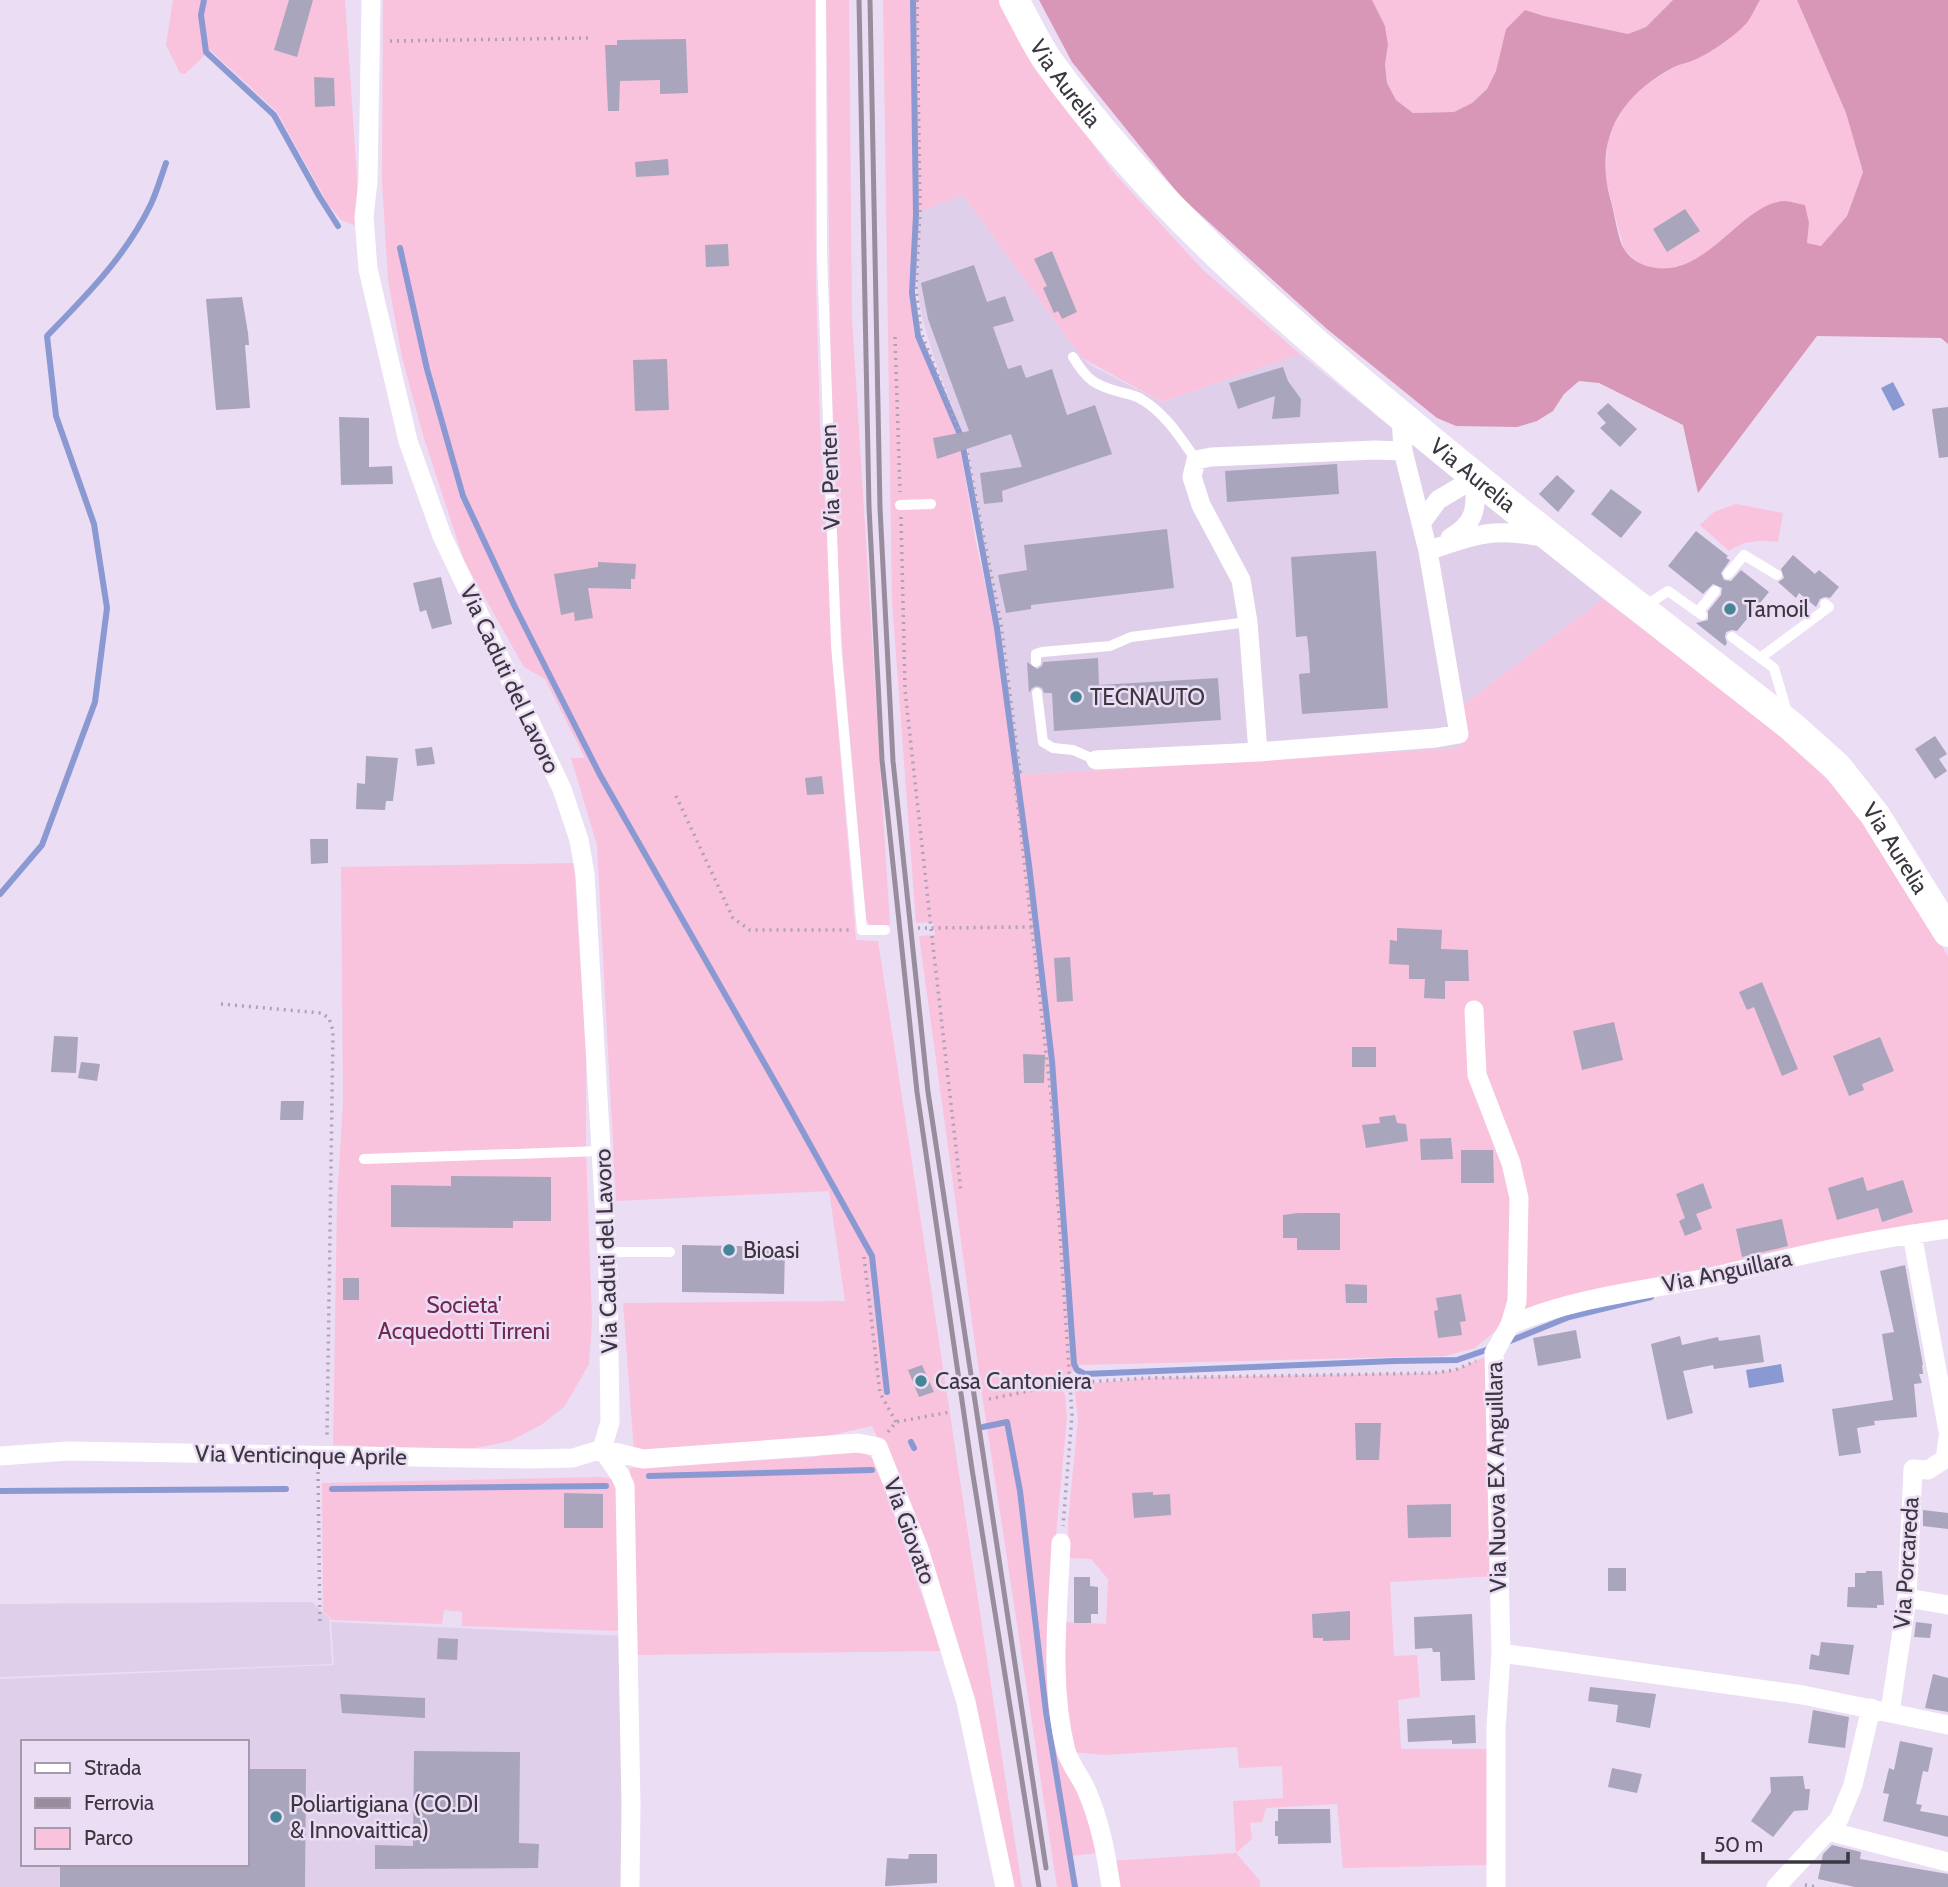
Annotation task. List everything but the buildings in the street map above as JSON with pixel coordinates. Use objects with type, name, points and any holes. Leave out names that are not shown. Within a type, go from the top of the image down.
[{"type":"main road","name":"Via Aurelia","points":[[1014,0],[1047,59],[1062,79],[1110,140],[1196,235],[1269,303],[1475,478],[1791,726],[1837,767],[1875,815],[1948,932]]},
{"type":"street","name":"Via Caduti del Lavoro","points":[[371,0],[368,181],[364,216],[368,269],[408,441],[442,536],[562,789],[579,840],[585,874],[607,1252],[610,1422],[601,1449]]},
{"type":"street","points":[[1096,760],[1258,752],[1459,734],[1428,551],[1403,451],[1401,416]]},
{"type":"street","points":[[1258,752],[1248,622],[1241,580],[1201,505],[1192,477],[1196,460],[1268,454],[1403,451]]},
{"type":"street","points":[[1422,522],[1438,499],[1475,478],[1476,503],[1471,520],[1463,530],[1428,551]]},
{"type":"street","points":[[1428,551],[1489,532],[1521,532],[1554,540]]},
{"type":"street","name":"Via Nuova EX Anguillara","points":[[1474,1010],[1477,1075],[1511,1163],[1519,1198],[1517,1301],[1510,1325],[1494,1353],[1501,1653],[1495,1787],[1496,1887]]},
{"type":"street","name":"Via Anguillara","points":[[1510,1325],[1542,1311],[1577,1302],[1707,1278],[1792,1258],[1914,1242],[1948,1229]]},
{"type":"street","points":[[1914,1242],[1948,1431]]},
{"type":"street","name":"Via Porcareda","points":[[1776,1887],[1839,1819],[1853,1785],[1880,1710],[1907,1598],[1913,1469],[1928,1471],[1945,1459],[1948,1438]]},
{"type":"street","name":"Via Giovato","points":[[601,1449],[643,1459],[858,1443],[878,1447],[919,1549],[966,1702],[1005,1887]]},
{"type":"street","points":[[601,1449],[625,1486],[630,1887]]},
{"type":"street","name":"Via Venticinque Aprile","points":[[0,1456],[68,1451],[573,1458],[601,1449]]},
{"type":"street","points":[[1061,1543],[1057,1639],[1058,1710],[1067,1754],[1086,1789],[1100,1826],[1111,1887]]},
{"type":"street","points":[[1907,1598],[1948,1605]]},
{"type":"street","points":[[1501,1653],[1789,1693],[1948,1725]]},
{"type":"street","points":[[1828,1831],[1948,1862]]},
{"type":"lane","name":"Via Penten","points":[[821,0],[822,256],[836,645],[862,930]]},
{"type":"lane","points":[[1073,357],[1084,374],[1098,386],[1138,396],[1156,409],[1196,460]]},
{"type":"lane","points":[[900,505],[931,504]]},
{"type":"lane","points":[[1728,575],[1744,555],[1777,575]]},
{"type":"lane","points":[[1642,609],[1668,591],[1700,614],[1715,591]]},
{"type":"lane","points":[[1760,658],[1829,607],[1825,604]]},
{"type":"lane","points":[[1035,662],[1036,654],[1042,652],[1110,646],[1131,637],[1248,622]]},
{"type":"lane","points":[[1732,637],[1774,668],[1791,726]]},
{"type":"lane","points":[[1037,693],[1043,742],[1053,748],[1073,750],[1096,760]]},
{"type":"lane","points":[[862,930],[885,930]]},
{"type":"lane","points":[[364,1159],[602,1151]]},
{"type":"lane","points":[[607,1252],[670,1252]]},
{"type":"path","points":[[917,0],[920,211],[916,289],[921,332],[967,448],[1001,624],[1020,772],[1014,773],[1051,1096],[1072,1415],[1061,1543]]},
{"type":"path","points":[[370,41],[587,38]]},
{"type":"path","points":[[895,337],[905,690],[961,1192]]},
{"type":"path","points":[[676,796],[733,918],[741,926],[750,930],[862,930]]},
{"type":"path","points":[[918,928],[1032,927]]},
{"type":"path","points":[[221,1004],[321,1013],[329,1018],[334,1031],[320,1626]]},
{"type":"path","points":[[864,1257],[880,1393],[896,1422],[950,1412]]},
{"type":"path","points":[[989,1399],[1070,1383],[1148,1378],[1433,1373],[1455,1370],[1494,1353]]},
{"type":"shaded area","points":[[1039,0],[1372,0],[1385,26],[1388,45],[1385,64],[1387,83],[1396,100],[1413,113],[1454,112],[1472,103],[1487,89],[1496,71],[1506,29],[1525,10],[1628,34],[1646,27],[1673,0],[1760,0],[1746,24],[1727,41],[1699,58],[1674,67],[1639,91],[1616,120],[1609,138],[1606,176],[1622,245],[1634,260],[1647,266],[1662,268],[1676,267],[1705,253],[1745,220],[1771,204],[1784,201],[1805,205],[1809,223],[1807,243],[1821,246],[1847,216],[1863,172],[1846,113],[1797,0],[1948,0],[1948,344],[1941,338],[1817,336],[1698,493],[1683,425],[1599,383],[1579,381],[1564,394],[1553,411],[1537,421],[1517,427],[1456,426],[1437,418],[1327,329],[1181,197],[1072,62]]},
{"type":"shaded area","points":[[963,195],[1082,358],[1092,366],[1162,402],[1300,354],[1603,599],[1459,708],[1461,748],[1019,775],[999,625],[967,446],[933,355],[917,289],[914,212]]},
{"type":"shaded area","points":[[312,1602],[329,1618],[332,1664],[0,1677],[0,1604]]},
{"type":"shaded area","points":[[331,1622],[622,1636],[622,1887],[0,1887],[0,1679],[334,1665]]},
{"type":"green space","points":[[173,0],[345,0],[357,178],[357,226],[341,220],[328,204],[277,112],[210,50],[185,74],[180,73],[166,45]]},
{"type":"green space","points":[[383,0],[815,0],[816,285],[820,426],[832,656],[856,940],[878,941],[1022,1887],[1011,1887],[913,1516],[872,1426],[805,1441],[634,1452],[623,1303],[845,1301],[829,1191],[616,1201],[597,845],[571,758],[585,758],[545,679],[524,667],[464,561],[423,435],[402,357],[388,280],[382,181]]},
{"type":"green space","points":[[826,0],[849,0],[852,318],[890,925],[870,926],[866,920],[843,659],[832,454]]},
{"type":"green space","points":[[883,0],[1004,0],[1072,116],[1115,174],[1202,269],[1300,354],[1162,402],[1082,358],[963,195],[915,213],[911,293],[914,334],[958,434],[976,543],[995,629],[1014,773],[1019,775],[1461,748],[1459,708],[1603,599],[1757,715],[1855,805],[1948,956],[1948,1224],[1500,1327],[1475,1348],[1445,1356],[1080,1365],[1059,1383],[1065,1395],[1067,1419],[1055,1545],[1053,1624],[1079,1783],[1101,1853],[1070,1856],[1075,1887],[1057,1887],[982,1394],[919,936],[935,935],[933,922],[916,923],[892,601]]},
{"type":"green space","points":[[1372,0],[1673,0],[1646,27],[1628,34],[1525,10],[1506,29],[1496,71],[1487,89],[1472,103],[1454,112],[1413,113],[1396,100],[1387,83],[1385,64],[1388,45],[1385,26]]},
{"type":"green space","points":[[1760,0],[1797,0],[1846,113],[1863,172],[1847,216],[1822,246],[1807,243],[1809,223],[1715,247],[1679,266],[1659,270],[1640,264],[1624,250],[1605,176],[1608,137],[1627,101],[1642,87],[1676,66],[1697,59],[1745,26]]},
{"type":"green space","points":[[1736,504],[1783,513],[1778,542],[1753,542],[1729,551],[1700,525],[1714,512]]},
{"type":"green space","name":"Societa' Acquedotti Tirreni","points":[[574,863],[586,1055],[586,1151],[592,1321],[589,1364],[565,1406],[541,1425],[510,1441],[466,1450],[333,1445],[337,1200],[343,1101],[341,867]]},
{"type":"green space","points":[[1494,1353],[1497,1576],[1390,1582],[1394,1656],[1417,1655],[1420,1697],[1398,1700],[1401,1749],[1489,1749],[1490,1865],[1343,1868],[1337,1804],[1266,1808],[1262,1822],[1250,1823],[1252,1839],[1236,1853],[1233,1801],[1283,1798],[1282,1766],[1239,1768],[1237,1747],[1105,1755],[1072,1752],[1065,1719],[1065,1622],[1106,1624],[1108,1579],[1091,1559],[1069,1558],[1068,1521],[1078,1419],[1074,1385],[1148,1378],[1433,1373],[1455,1370]]},
{"type":"green space","points":[[839,1450],[862,1450],[875,1460],[941,1651],[638,1655],[630,1468],[814,1457]]},
{"type":"green space","points":[[600,1477],[612,1479],[620,1489],[623,1631],[462,1626],[462,1612],[444,1610],[442,1624],[332,1620],[323,1611],[322,1483]]},
{"type":"green space","points":[[1236,1853],[1260,1881],[1260,1887],[1116,1887],[1111,1861]]},
{"type":"water","points":[[1893,382],[1905,405],[1893,411],[1881,388]]},
{"type":"water","points":[[1781,1364],[1784,1382],[1749,1388],[1746,1370]]},
{"type":"waterway","points":[[204,0],[201,15],[206,52],[274,115],[338,226]]},
{"type":"waterway","points":[[913,0],[916,215],[912,293],[918,336],[959,432],[997,628],[1052,1061],[1074,1364],[1077,1370],[1085,1374],[1457,1360],[1492,1348]]},
{"type":"waterway","points":[[0,894],[42,845],[95,702],[107,608],[94,524],[56,416],[47,336],[90,290],[130,241],[151,204],[166,163]]},
{"type":"waterway","points":[[400,248],[427,369],[463,496],[514,605],[600,775],[872,1256],[887,1392]]},
{"type":"waterway","points":[[1505,1343],[1569,1317],[1651,1297]]},
{"type":"waterway","points":[[983,1427],[1007,1422],[1020,1491],[1046,1712],[1075,1887]]},
{"type":"waterway","points":[[911,1442],[914,1448]]},
{"type":"waterway","points":[[649,1476],[872,1470]]},
{"type":"waterway","points":[[332,1489],[606,1486]]},
{"type":"waterway","points":[[0,1491],[286,1489]]},
{"type":"railway","points":[[859,0],[869,507],[882,760],[917,1092],[972,1469],[1039,1887]]},
{"type":"railway","points":[[870,0],[880,508],[893,761],[928,1092],[1046,1868]]},
{"type":"place","name":"Tamoil","points":[[1730,609]]},
{"type":"place","name":"TECNAUTO","points":[[1076,697]]},
{"type":"place","name":"Bioasi","points":[[729,1250]]},
{"type":"place","name":"Casa Cantoniera","points":[[921,1381]]},
{"type":"place","name":"Poliartigiana (CO.DI & Innovaittica)","points":[[276,1817]]}]
